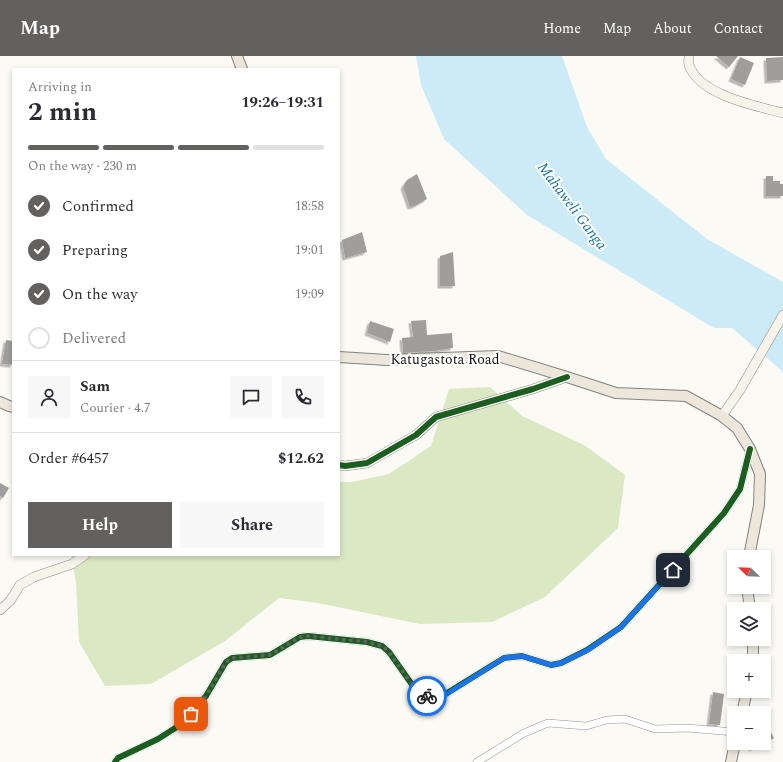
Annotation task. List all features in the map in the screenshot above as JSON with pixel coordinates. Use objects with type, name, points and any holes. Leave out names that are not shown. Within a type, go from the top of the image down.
[{"type":"main road","points":[[237,56],[242,68]]},
{"type":"main road","name":"Katugastota Road","points":[[340,357],[387,360],[498,356],[616,393],[686,396],[722,416],[737,428],[750,449],[760,474],[759,505],[750,550]]},
{"type":"main road","points":[[0,402],[12,407]]},
{"type":"main road","points":[[731,762],[734,750]]},
{"type":"street","points":[[689,56],[688,64],[696,77],[711,90],[736,101],[783,113]]},
{"type":"street","points":[[722,416],[744,383],[783,314]]},
{"type":"street","points":[[340,465],[345,466],[368,463],[416,435],[436,417],[533,389],[567,377]]},
{"type":"street","points":[[115,762],[118,758],[158,739],[183,723],[206,696],[226,662],[232,658],[270,655],[300,637],[308,636],[367,642],[382,646],[389,652],[418,693],[432,698],[447,694],[504,658],[522,656],[551,665],[561,663],[588,650],[621,627],[724,513],[740,489],[750,449]]},
{"type":"street","points":[[0,610],[10,601],[20,586],[27,581],[34,577],[72,564],[84,556]]},
{"type":"street","points":[[477,762],[524,732],[548,723],[586,726],[607,720],[625,719],[655,729],[687,728],[727,731]]},
{"type":"green space","points":[[490,387],[522,416],[584,445],[625,475],[618,528],[545,597],[492,622],[420,624],[318,603],[279,598],[225,641],[151,684],[105,686],[79,642],[76,582],[71,556],[340,556],[340,482],[352,482],[389,474],[431,446],[449,389]]},
{"type":"water","name":"Mahaweli Ganga","points":[[416,56],[562,56],[587,127],[606,159],[707,239],[783,282],[783,374],[781,370],[732,328],[714,328],[527,215],[444,139],[421,85]]},
{"type":"building","points":[[716,56],[738,56],[729,67]]},
{"type":"building","points":[[740,57],[754,63],[745,85],[731,79]]},
{"type":"building","points":[[783,57],[783,80],[767,81],[766,58]]},
{"type":"building","points":[[417,174],[427,199],[415,206],[410,207],[403,187],[407,180]]},
{"type":"building","points":[[766,176],[773,176],[773,181],[780,181],[780,184],[783,184],[783,196],[766,196]]},
{"type":"building","points":[[362,232],[367,252],[345,258],[342,240]]},
{"type":"building","points":[[453,252],[455,286],[440,286],[440,256]]},
{"type":"building","points":[[426,320],[427,335],[452,333],[453,348],[403,353],[402,338],[413,337],[411,321]]},
{"type":"building","points":[[370,321],[394,329],[390,342],[367,333]]},
{"type":"building","points":[[6,340],[12,341],[12,365],[2,364]]},
{"type":"building","points":[[0,483],[9,488],[3,498],[0,496]]},
{"type":"building","points":[[713,692],[724,694],[720,725],[709,724]]},
{"type":"building","points":[[771,732],[774,738],[771,740]]},
{"type":"cycle path","points":[[340,465],[345,466],[367,463],[416,435],[436,417],[533,389],[567,377]]},
{"type":"cycle path","points":[[115,762],[118,758],[158,739],[183,723],[206,696],[226,662],[232,658],[270,655],[300,637],[308,636],[367,642],[382,646],[389,652],[418,693],[432,698],[447,693],[504,658],[522,656],[551,665],[561,663],[587,650],[621,627],[724,513],[740,489],[750,449]]},
{"type":"way so far","points":[[191,714],[206,696],[226,662],[232,658],[270,655],[300,637],[308,636],[367,642],[382,646],[389,652],[418,693],[427,696]]},
{"type":"route","points":[[427,696],[432,698],[447,694],[504,658],[522,656],[551,665],[561,663],[588,650],[621,627],[673,570]]}]
